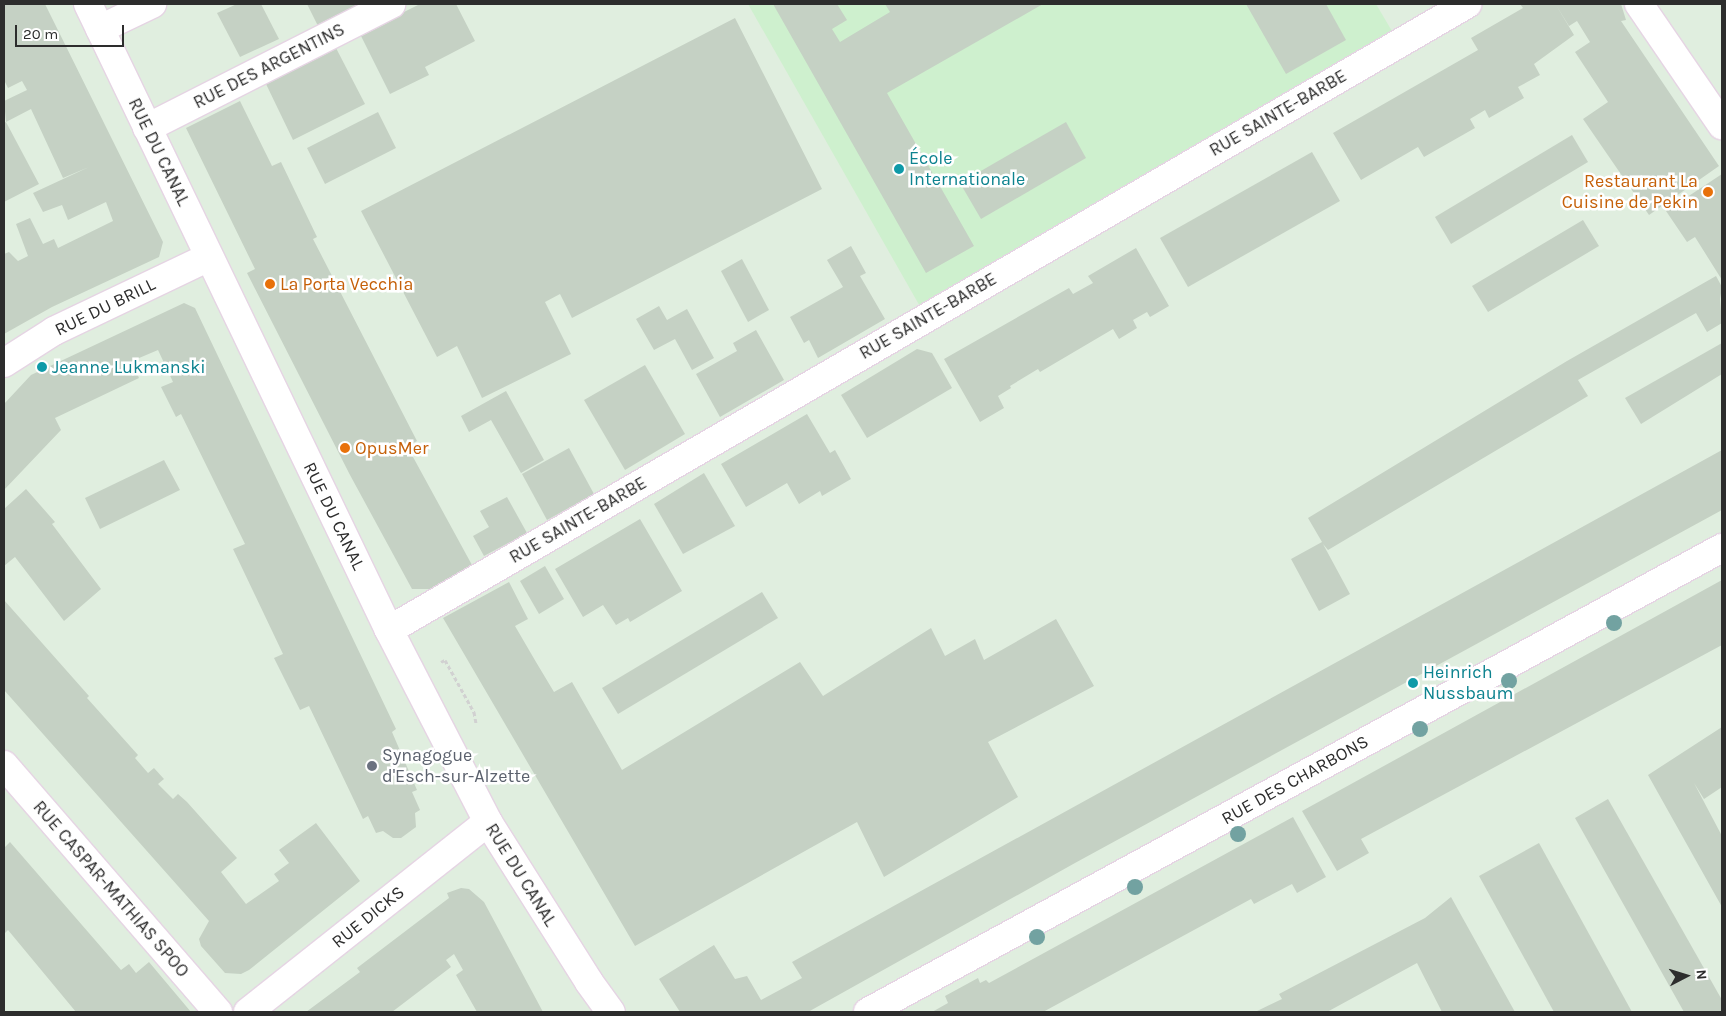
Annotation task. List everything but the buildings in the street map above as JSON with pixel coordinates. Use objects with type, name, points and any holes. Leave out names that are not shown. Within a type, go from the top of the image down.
[{"type":"street","name":"RUE DU CANAL","points":[[88,4],[389,630],[488,822],[588,982],[612,1012]]},
{"type":"street","points":[[100,29],[152,4]]},
{"type":"street","name":"RUE DES ARGENTINS","points":[[147,128],[391,4]]},
{"type":"street","name":"RUE SAINTE-BARBE","points":[[389,630],[1467,4]]},
{"type":"street","points":[[1639,4],[1722,125]]},
{"type":"street","name":"RUE DU BRILL","points":[[4,363],[54,331],[209,257]]},
{"type":"street","name":"RUE DES CHARBONS","points":[[868,1012],[1722,548]]},
{"type":"street","name":"RUE CASPAR-MATHIAS SPOO","points":[[4,765],[218,1012]]},
{"type":"street","name":"RUE DICKS","points":[[248,1012],[488,822]]},
{"type":"shaded area","points":[[748,4],[1376,4],[1399,43],[926,317]]},
{"type":"place","name":"École Internationale","points":[[899,169]]},
{"type":"place","name":"Restaurant La Cuisine de Pekin","points":[[1708,192]]},
{"type":"place","name":"La Porta Vecchia","points":[[270,284]]},
{"type":"place","name":"Jeanne Lukmanski","points":[[42,367]]},
{"type":"place","name":"OpusMer","points":[[345,448]]},
{"type":"place","name":"Heinrich Nussbaum","points":[[1413,683]]},
{"type":"place","name":"Synagogue d'Esch-sur-Alzette","points":[[372,766]]}]
